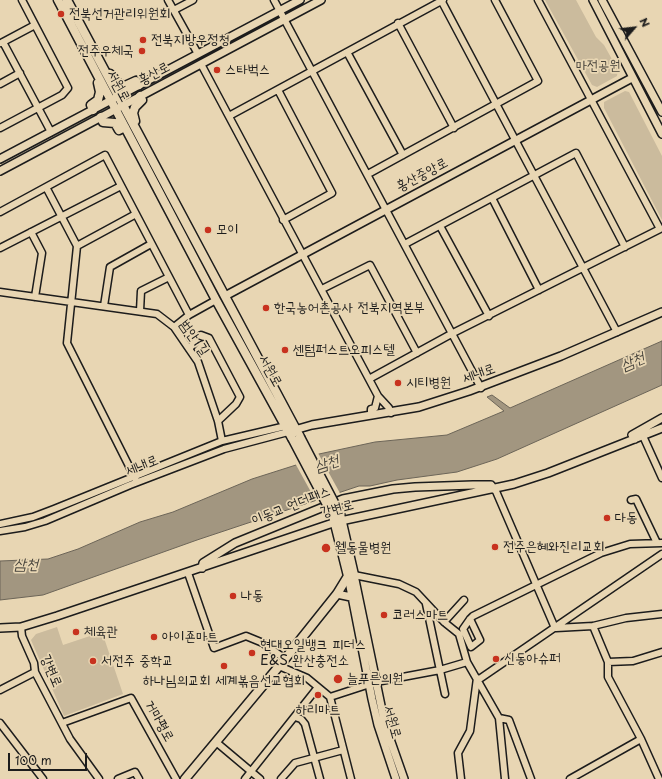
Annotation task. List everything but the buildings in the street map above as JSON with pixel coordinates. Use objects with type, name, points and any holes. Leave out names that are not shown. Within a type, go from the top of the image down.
[{"type":"main road","name":"서원로","points":[[58,0],[101,81],[119,107],[216,300],[292,432],[338,518],[351,576]]},
{"type":"main road","name":"서원로","points":[[67,0],[105,72],[114,99]]},
{"type":"main road","points":[[105,72],[108,70],[112,78],[119,84],[125,86],[136,81],[139,85]]},
{"type":"main road","points":[[93,110],[91,105],[98,100],[100,92],[98,83],[101,81]]},
{"type":"main road","points":[[101,117],[103,122],[115,123],[119,130],[135,121],[133,113],[135,107],[142,100],[140,96]]},
{"type":"main road","name":"서원로","points":[[128,125],[225,296],[292,432]]},
{"type":"main road","points":[[185,779],[285,659],[351,576]]},
{"type":"street","points":[[0,128],[62,95],[68,88],[22,0]]},
{"type":"street","points":[[168,0],[198,54]]},
{"type":"street","points":[[174,10],[193,0]]},
{"type":"street","points":[[274,0],[387,209],[481,388]]},
{"type":"street","name":"홍산로","points":[[0,160],[300,0]]},
{"type":"street","name":"홍산로","points":[[0,171],[321,0]]},
{"type":"street","points":[[229,116],[442,0],[515,142],[617,332]]},
{"type":"street","points":[[368,174],[429,142],[538,81],[495,0]]},
{"type":"street","points":[[369,379],[453,333],[660,229],[538,0]]},
{"type":"street","points":[[593,0],[662,134]]},
{"type":"street","points":[[602,0],[662,112]]},
{"type":"street","points":[[398,23],[454,128]]},
{"type":"street","points":[[35,25],[2,43],[20,73],[51,132]]},
{"type":"street","points":[[347,52],[403,155]]},
{"type":"street","points":[[201,64],[378,396],[391,412]]},
{"type":"street","points":[[0,84],[20,73]]},
{"type":"street","name":"홍산중앙로","points":[[225,296],[632,78]]},
{"type":"street","points":[[278,90],[332,194],[283,220]]},
{"type":"street","points":[[405,244],[576,153],[626,247]]},
{"type":"street","points":[[0,212],[105,155],[188,314]]},
{"type":"street","points":[[0,248],[121,186]]},
{"type":"street","points":[[46,187],[77,246],[67,343],[136,479]]},
{"type":"street","points":[[492,198],[539,290]]},
{"type":"street","points":[[77,246],[136,214]]},
{"type":"street","points":[[440,226],[489,316]]},
{"type":"street","points":[[31,232],[42,253],[35,297]]},
{"type":"street","points":[[104,306],[110,267],[151,244]]},
{"type":"street","points":[[322,289],[370,265],[417,353]]},
{"type":"street","points":[[140,311],[141,291],[169,277]]},
{"type":"street","name":"범안1길","points":[[0,292],[157,314],[174,327],[198,362],[218,421],[222,441]]},
{"type":"street","points":[[174,327],[188,314],[216,300]]},
{"type":"street","name":"세내로","points":[[0,524],[33,517],[136,479],[224,449],[292,432],[371,415],[418,407],[481,388],[662,312]]},
{"type":"street","points":[[189,349],[201,335],[209,338],[240,397],[236,404],[218,421]]},
{"type":"street","points":[[371,415],[371,409],[375,408],[378,396]]},
{"type":"street","points":[[635,439],[632,435],[662,418]]},
{"type":"street","name":"강변로","points":[[0,628],[21,627],[188,573],[338,518],[460,494],[495,489],[548,473],[662,428]]},
{"type":"street","name":"세내로","points":[[0,530],[24,527],[45,521],[222,441],[292,432]]},
{"type":"street","points":[[643,436],[662,478]]},
{"type":"street","name":"이동교 언더패스","points":[[202,568],[203,563],[235,543],[343,499],[393,489],[415,487],[491,485],[495,489]]},
{"type":"street","points":[[495,489],[554,628]]},
{"type":"street","points":[[471,646],[463,629],[473,616],[536,584],[619,547],[630,544],[660,543],[636,499],[631,500]]},
{"type":"street","points":[[461,779],[458,753],[470,731],[477,679],[662,554]]},
{"type":"street","points":[[188,573],[214,648],[246,636],[263,643],[285,659]]},
{"type":"street","points":[[351,576],[398,584],[416,592],[444,622],[459,634],[467,662],[499,718],[505,779]]},
{"type":"street","name":"서원로","points":[[351,576],[351,597],[368,684],[378,725],[396,779]]},
{"type":"street","name":"서원로","points":[[351,576],[385,725],[404,779]]},
{"type":"street","points":[[337,594],[351,597]]},
{"type":"street","points":[[444,622],[464,600]]},
{"type":"street","points":[[426,602],[445,694]]},
{"type":"street","points":[[554,628],[593,626],[626,618],[662,614]]},
{"type":"street","points":[[465,654],[471,646],[480,640],[470,619]]},
{"type":"street","points":[[593,626],[608,662],[608,677],[641,739],[658,779]]},
{"type":"street","name":"강변로","points":[[21,627],[22,636],[34,663],[35,672],[78,751],[99,779]]},
{"type":"street","points":[[608,662],[632,661],[662,652]]},
{"type":"street","points":[[330,697],[368,684],[440,670],[467,662]]},
{"type":"street","points":[[279,666],[307,678],[330,697],[351,779]]},
{"type":"street","points":[[0,690],[35,672]]},
{"type":"street","points":[[245,779],[318,687]]},
{"type":"street","name":"거마평로","points":[[62,723],[131,698],[176,779]]},
{"type":"street","points":[[295,717],[301,719],[305,724],[320,779]]},
{"type":"street","points":[[499,718],[509,720],[531,779]]},
{"type":"street","points":[[1,726],[43,779]]},
{"type":"street","points":[[570,779],[641,739]]},
{"type":"street","points":[[216,742],[260,779]]},
{"type":"street","points":[[281,779],[295,763],[343,750]]},
{"type":"street","points":[[118,779],[135,772],[139,779]]},
{"type":"green space","name":"마전공원","points":[[545,0],[576,0],[596,37],[604,45],[618,70],[617,76],[597,87],[592,85]]},
{"type":"green space","name":"마전공원","points":[[625,91],[629,92],[662,156],[662,220],[604,108],[604,102]]},
{"type":"green space","points":[[57,627],[63,645],[102,632],[123,694],[64,716],[31,640],[36,634]]},
{"type":"water","name":"삼천","points":[[662,341],[662,385],[497,459],[457,472],[397,480],[370,486],[359,486],[197,540],[43,595],[0,600],[0,561],[48,559],[78,549],[140,522],[173,512],[252,479],[296,465],[319,454],[375,442],[447,435],[504,411],[487,397],[492,395],[510,408]]},
{"type":"pier","points":[[318,453],[341,495],[317,503],[295,463]]},
{"type":"place","name":"전북선거관리위원회","points":[[61,14]]},
{"type":"place","name":"전북지방우정청","points":[[143,40]]},
{"type":"place","name":"전주우체국","points":[[142,51]]},
{"type":"place","name":"스타벅스","points":[[217,70]]},
{"type":"place","name":"모이","points":[[208,230]]},
{"type":"place","name":"한국농어촌공사 전북지역본부","points":[[266,308]]},
{"type":"place","name":"센텀퍼스트오피스텔","points":[[285,350]]},
{"type":"place","name":"시티병원","points":[[398,383]]},
{"type":"place","name":"다동","points":[[607,518]]},
{"type":"place","name":"전주은혜와진리교회","points":[[495,547]]},
{"type":"place","name":"웰동물병원","points":[[326,548]]},
{"type":"place","name":"나동","points":[[233,596]]},
{"type":"place","name":"코러스마트","points":[[384,615]]},
{"type":"place","name":"체육관","points":[[76,632]]},
{"type":"place","name":"아이죤마트","points":[[154,637]]},
{"type":"place","name":"현대오일뱅크 피더스 E&S 완산충전소","points":[[252,653]]},
{"type":"place","name":"신동아슈퍼","points":[[496,659]]},
{"type":"place","name":"서전주 중학교","points":[[93,661]]},
{"type":"place","name":"하나님의교회 세계볶음선교협회","points":[[224,666]]},
{"type":"place","name":"늘푸른의원","points":[[338,679]]},
{"type":"place","name":"하리마트","points":[[318,695]]}]
